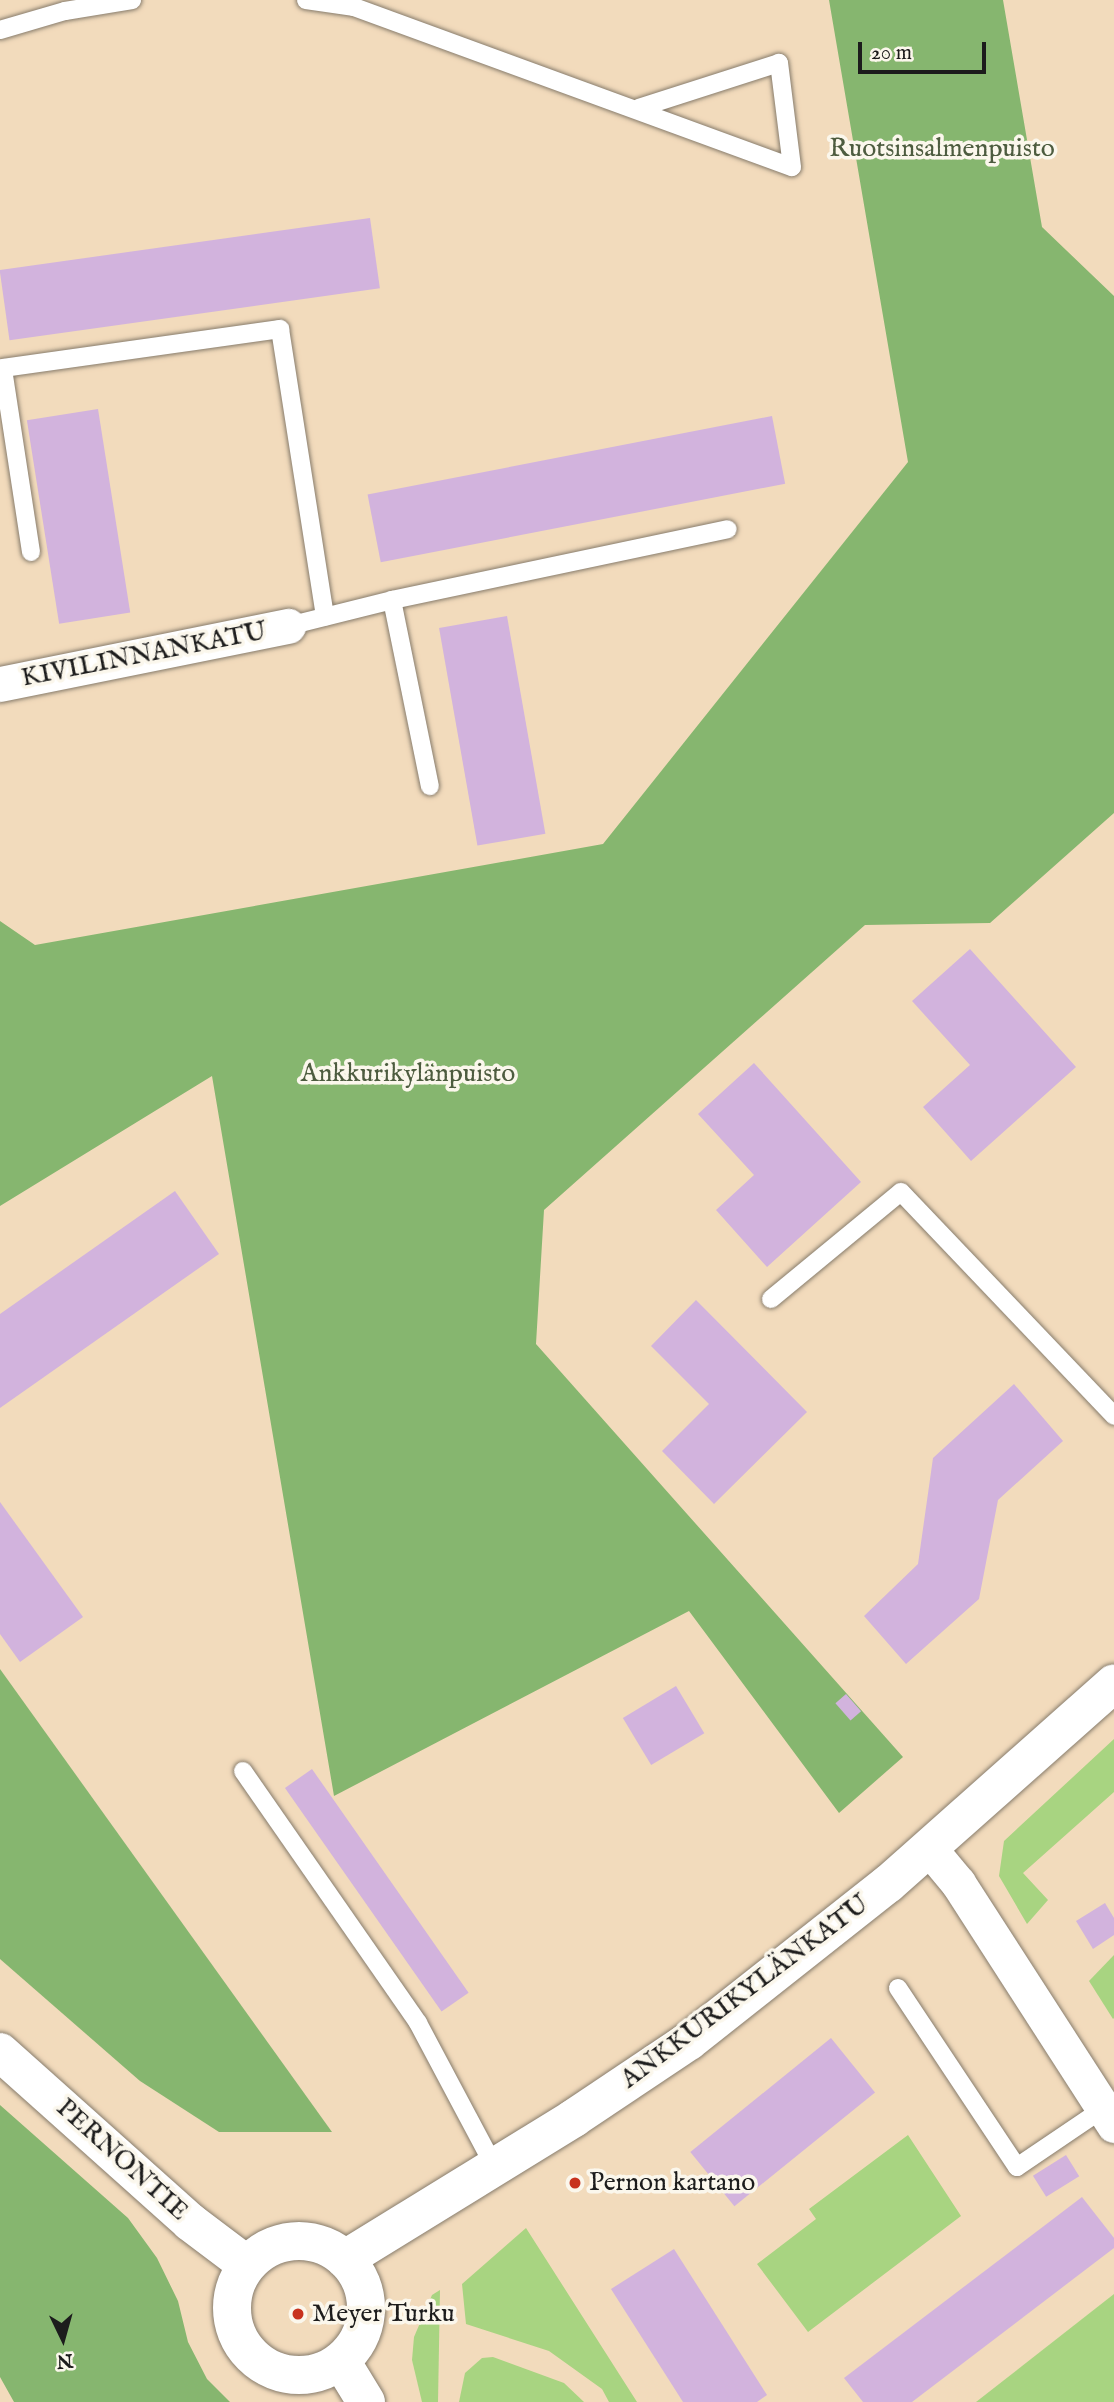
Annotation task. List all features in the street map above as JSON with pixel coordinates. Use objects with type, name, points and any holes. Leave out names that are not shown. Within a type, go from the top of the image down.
[{"type":"street","name":"KIVILINNANKATU","points":[[0,684],[288,626]]},
{"type":"street","name":"ANKKURIKYLÄNKATU","points":[[345,2259],[495,2168],[689,2041],[793,1962],[1114,1684]]},
{"type":"street","points":[[928,1847],[958,1883],[1109,2116]]},
{"type":"street","name":"PERNONTIE","points":[[0,2052],[190,2222],[247,2265]]},
{"type":"street","points":[[295,2241],[315,2242],[345,2259],[363,2287],[366,2308],[364,2328],[341,2361],[323,2371],[283,2374],[248,2353],[232,2316],[233,2295],[247,2265],[275,2245],[295,2241]]},
{"type":"street","points":[[341,2361],[366,2402]]},
{"type":"lane","points":[[0,30],[65,11],[132,0]]},
{"type":"lane","points":[[306,0],[354,7],[639,108],[792,167],[779,63],[639,108]]},
{"type":"lane","points":[[31,552],[3,368],[280,329],[325,617]]},
{"type":"lane","points":[[288,626],[392,600],[728,529]]},
{"type":"lane","points":[[392,600],[430,786]]},
{"type":"lane","points":[[771,1299],[901,1192],[1114,1416]]},
{"type":"lane","points":[[243,1771],[418,2023],[495,2168]]},
{"type":"lane","points":[[898,1988],[1017,2167],[1109,2116]]},
{"type":"green space","name":"Ankkurikylänpuisto","points":[[829,0],[1003,0],[1042,227],[1114,296],[1114,813],[990,923],[865,925],[544,1210],[536,1344],[903,1757],[839,1813],[689,1611],[334,1796],[212,1076],[0,1206],[0,921],[35,945],[603,844],[908,462]]},
{"type":"green space","points":[[0,1669],[332,2132],[219,2132],[140,2081],[0,1959]]},
{"type":"green space","points":[[1114,1739],[1114,1792],[1023,1873],[1048,1900],[1027,1924],[999,1876],[1004,1841]]},
{"type":"green space","points":[[1114,1955],[1114,2018],[1113,2019],[1089,1981]]},
{"type":"green space","points":[[0,2105],[128,2218],[157,2258],[178,2301],[188,2342],[207,2379],[230,2402],[14,2402],[0,2377]]},
{"type":"green space","points":[[908,2135],[961,2216],[808,2332],[757,2264],[816,2219],[809,2209]]},
{"type":"green space","points":[[526,2228],[637,2402],[609,2402],[602,2389],[549,2351],[466,2324],[462,2284]]},
{"type":"green space","points":[[440,2290],[438,2402],[422,2402],[412,2360],[414,2337],[432,2295]]},
{"type":"green space","points":[[1114,2294],[1114,2402],[976,2402]]},
{"type":"green space","points":[[493,2357],[564,2383],[584,2402],[459,2402],[465,2373],[482,2358]]},
{"type":"building","points":[[370,218],[380,288],[10,340],[0,270]]},
{"type":"building","points":[[98,409],[130,612],[59,624],[27,420]]},
{"type":"building","points":[[772,416],[785,484],[381,562],[368,495]]},
{"type":"building","points":[[507,616],[545,834],[477,846],[439,628]]},
{"type":"building","points":[[970,949],[1076,1067],[971,1161],[923,1107],[970,1065],[912,1001]]},
{"type":"building","points":[[754,1063],[861,1182],[767,1267],[716,1210],[754,1175],[698,1114]]},
{"type":"building","points":[[175,1191],[219,1254],[0,1408],[0,1314]]},
{"type":"building","points":[[696,1300],[807,1412],[714,1504],[662,1451],[709,1404],[651,1346]]},
{"type":"building","points":[[1014,1384],[1063,1441],[998,1500],[979,1599],[906,1664],[864,1616],[918,1564],[933,1458]]},
{"type":"building","points":[[0,1502],[83,1617],[20,1662],[0,1634]]},
{"type":"building","points":[[676,1686],[704,1733],[651,1765],[623,1718]]},
{"type":"building","points":[[846,1694],[861,1711],[851,1721],[835,1703]]},
{"type":"building","points":[[312,1769],[469,1993],[442,2012],[285,1788]]},
{"type":"building","points":[[1105,1903],[1114,1918],[1114,1935],[1093,1949],[1076,1921]]},
{"type":"building","points":[[831,2038],[875,2092],[734,2206],[690,2152]]},
{"type":"building","points":[[1066,2155],[1079,2176],[1046,2197],[1033,2176]]},
{"type":"building","points":[[1082,2197],[1114,2238],[1114,2248],[912,2402],[863,2402],[844,2378]]},
{"type":"building","points":[[674,2249],[767,2395],[757,2402],[683,2402],[611,2289]]},
{"type":"place","name":"Pernon kartano","points":[[575,2183]]},
{"type":"place","name":"Meyer Turku","points":[[298,2314]]},
{"type":"park label","name":"Ruotsinsalmenpuisto","points":[[942,149]]}]
